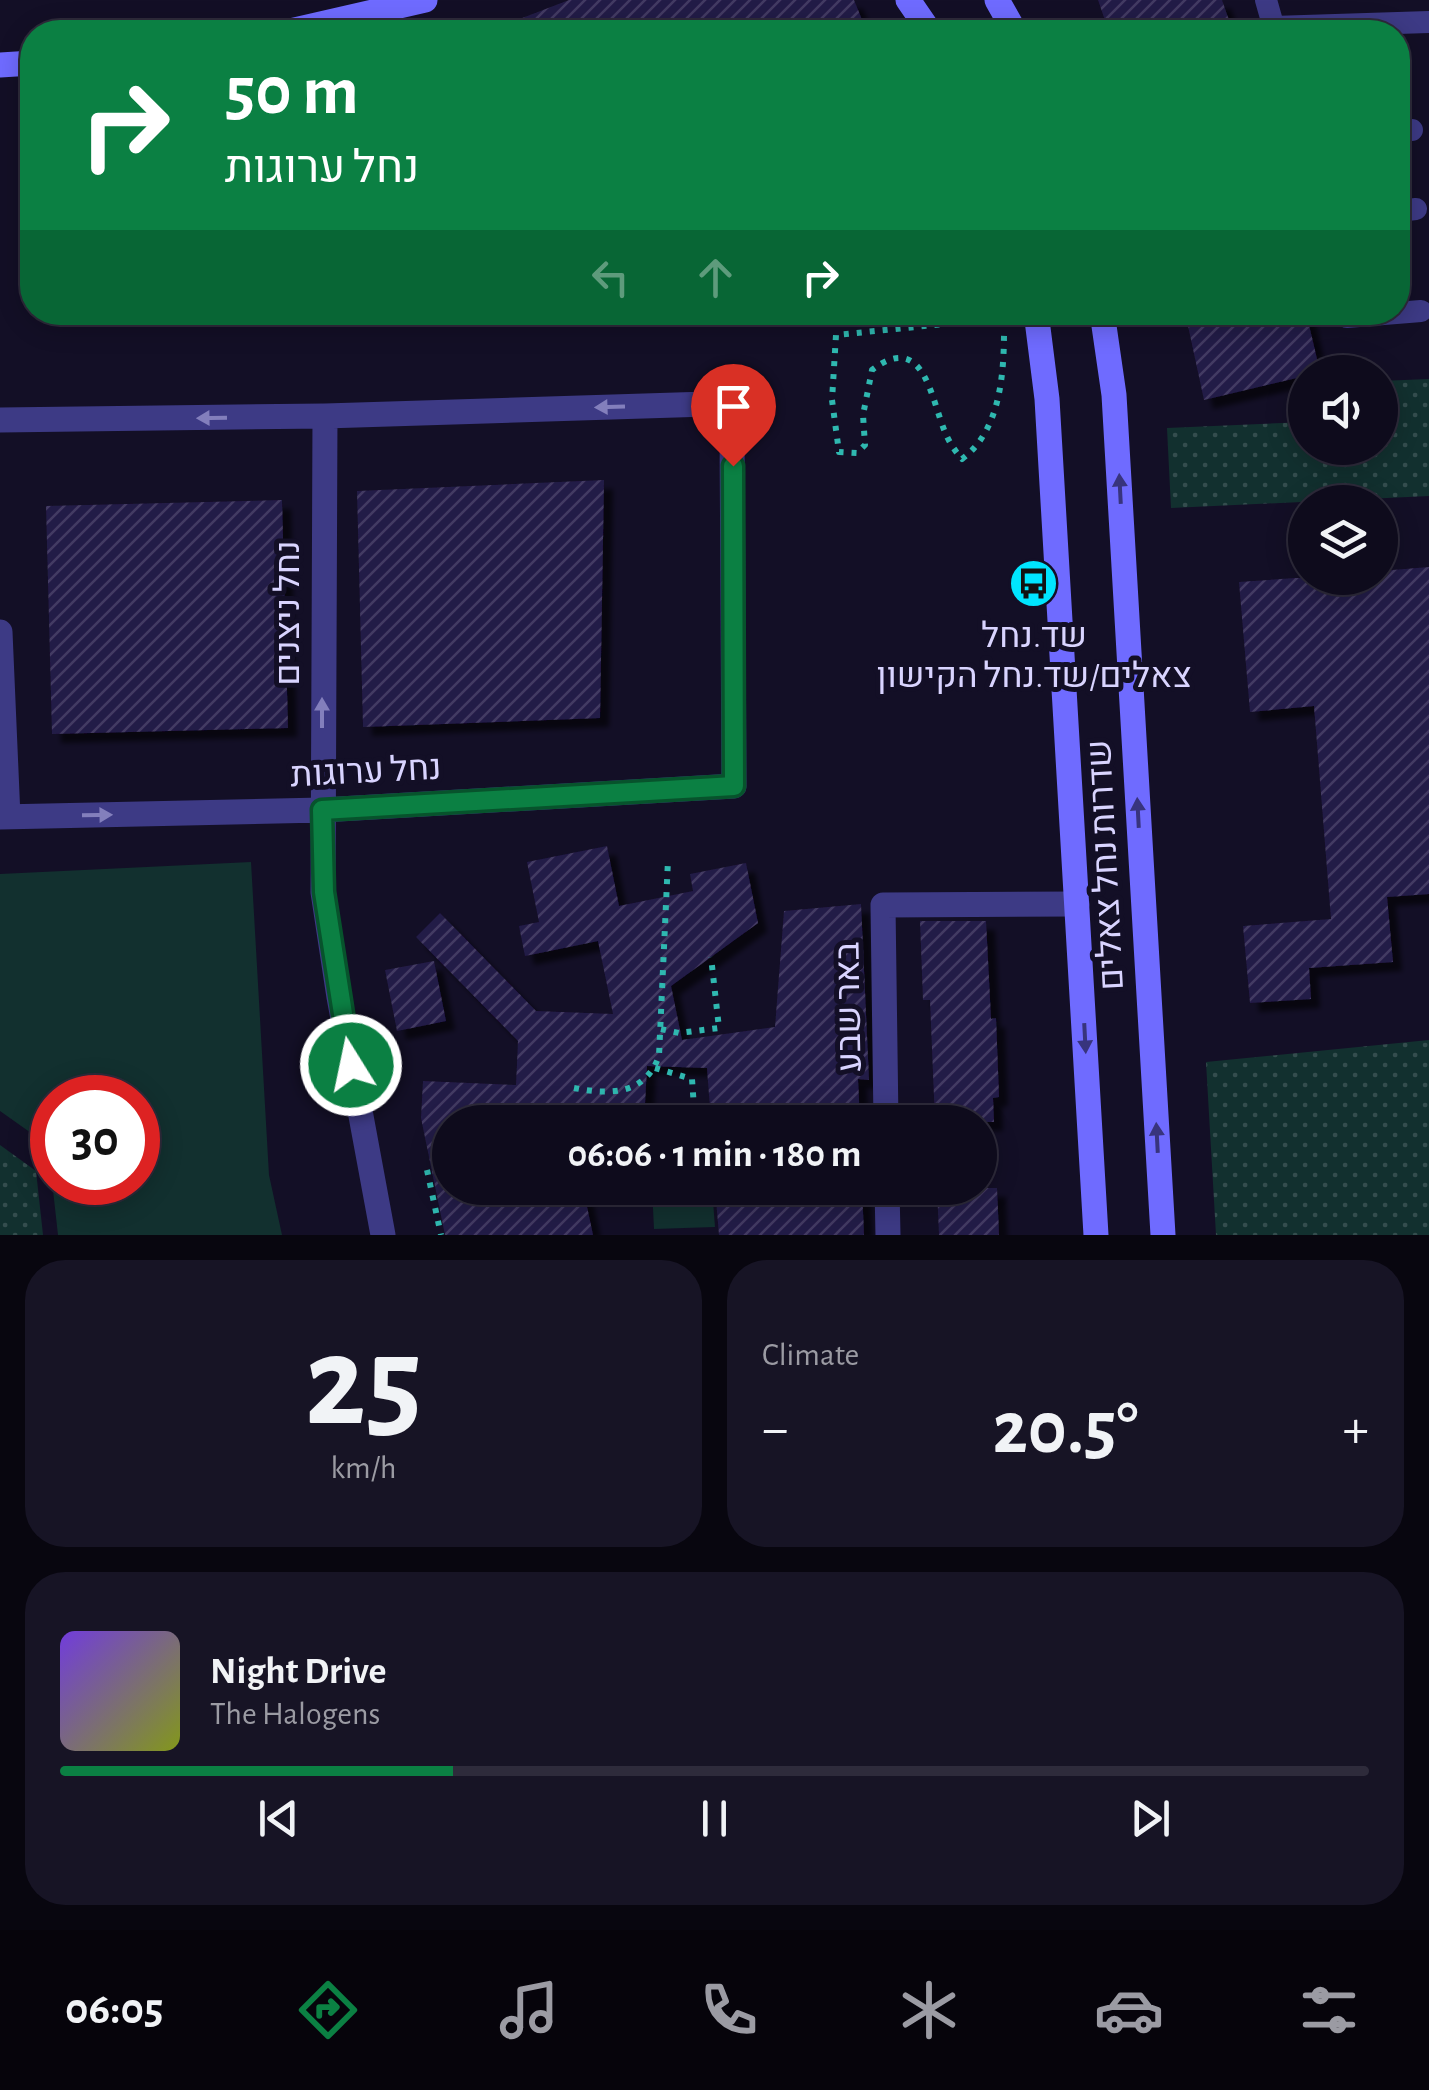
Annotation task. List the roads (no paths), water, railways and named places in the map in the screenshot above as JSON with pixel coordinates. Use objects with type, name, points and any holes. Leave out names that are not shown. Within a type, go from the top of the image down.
[{"type":"main road","points":[[338,20],[426,0]]},
{"type":"main road","name":"שדרות נחל צאלים","points":[[1037,325],[1047,399],[1096,1235]]},
{"type":"main road","name":"שדרות נחל צאלים","points":[[1104,325],[1114,395],[1162,1235]]},
{"type":"street","name":"נחל ערוגות","points":[[4,817],[322,810],[734,786],[732,428],[708,404],[324,416]]},
{"type":"street","points":[[0,420],[324,416]]},
{"type":"street","name":"נחל ניצנים","points":[[324,416],[324,892],[339,997],[383,1235]]},
{"type":"street","points":[[0,632],[4,817]]},
{"type":"street","name":"באר שבע","points":[[886,1105],[883,905],[1077,904]]},
{"type":"street","points":[[887,1205],[888,1235]]},
{"type":"lane","points":[[1410,312],[1421,310]]},
{"type":"place","name":"שד.נחל צאלים/שד.נחל הקישון","points":[[1034,584]]}]
